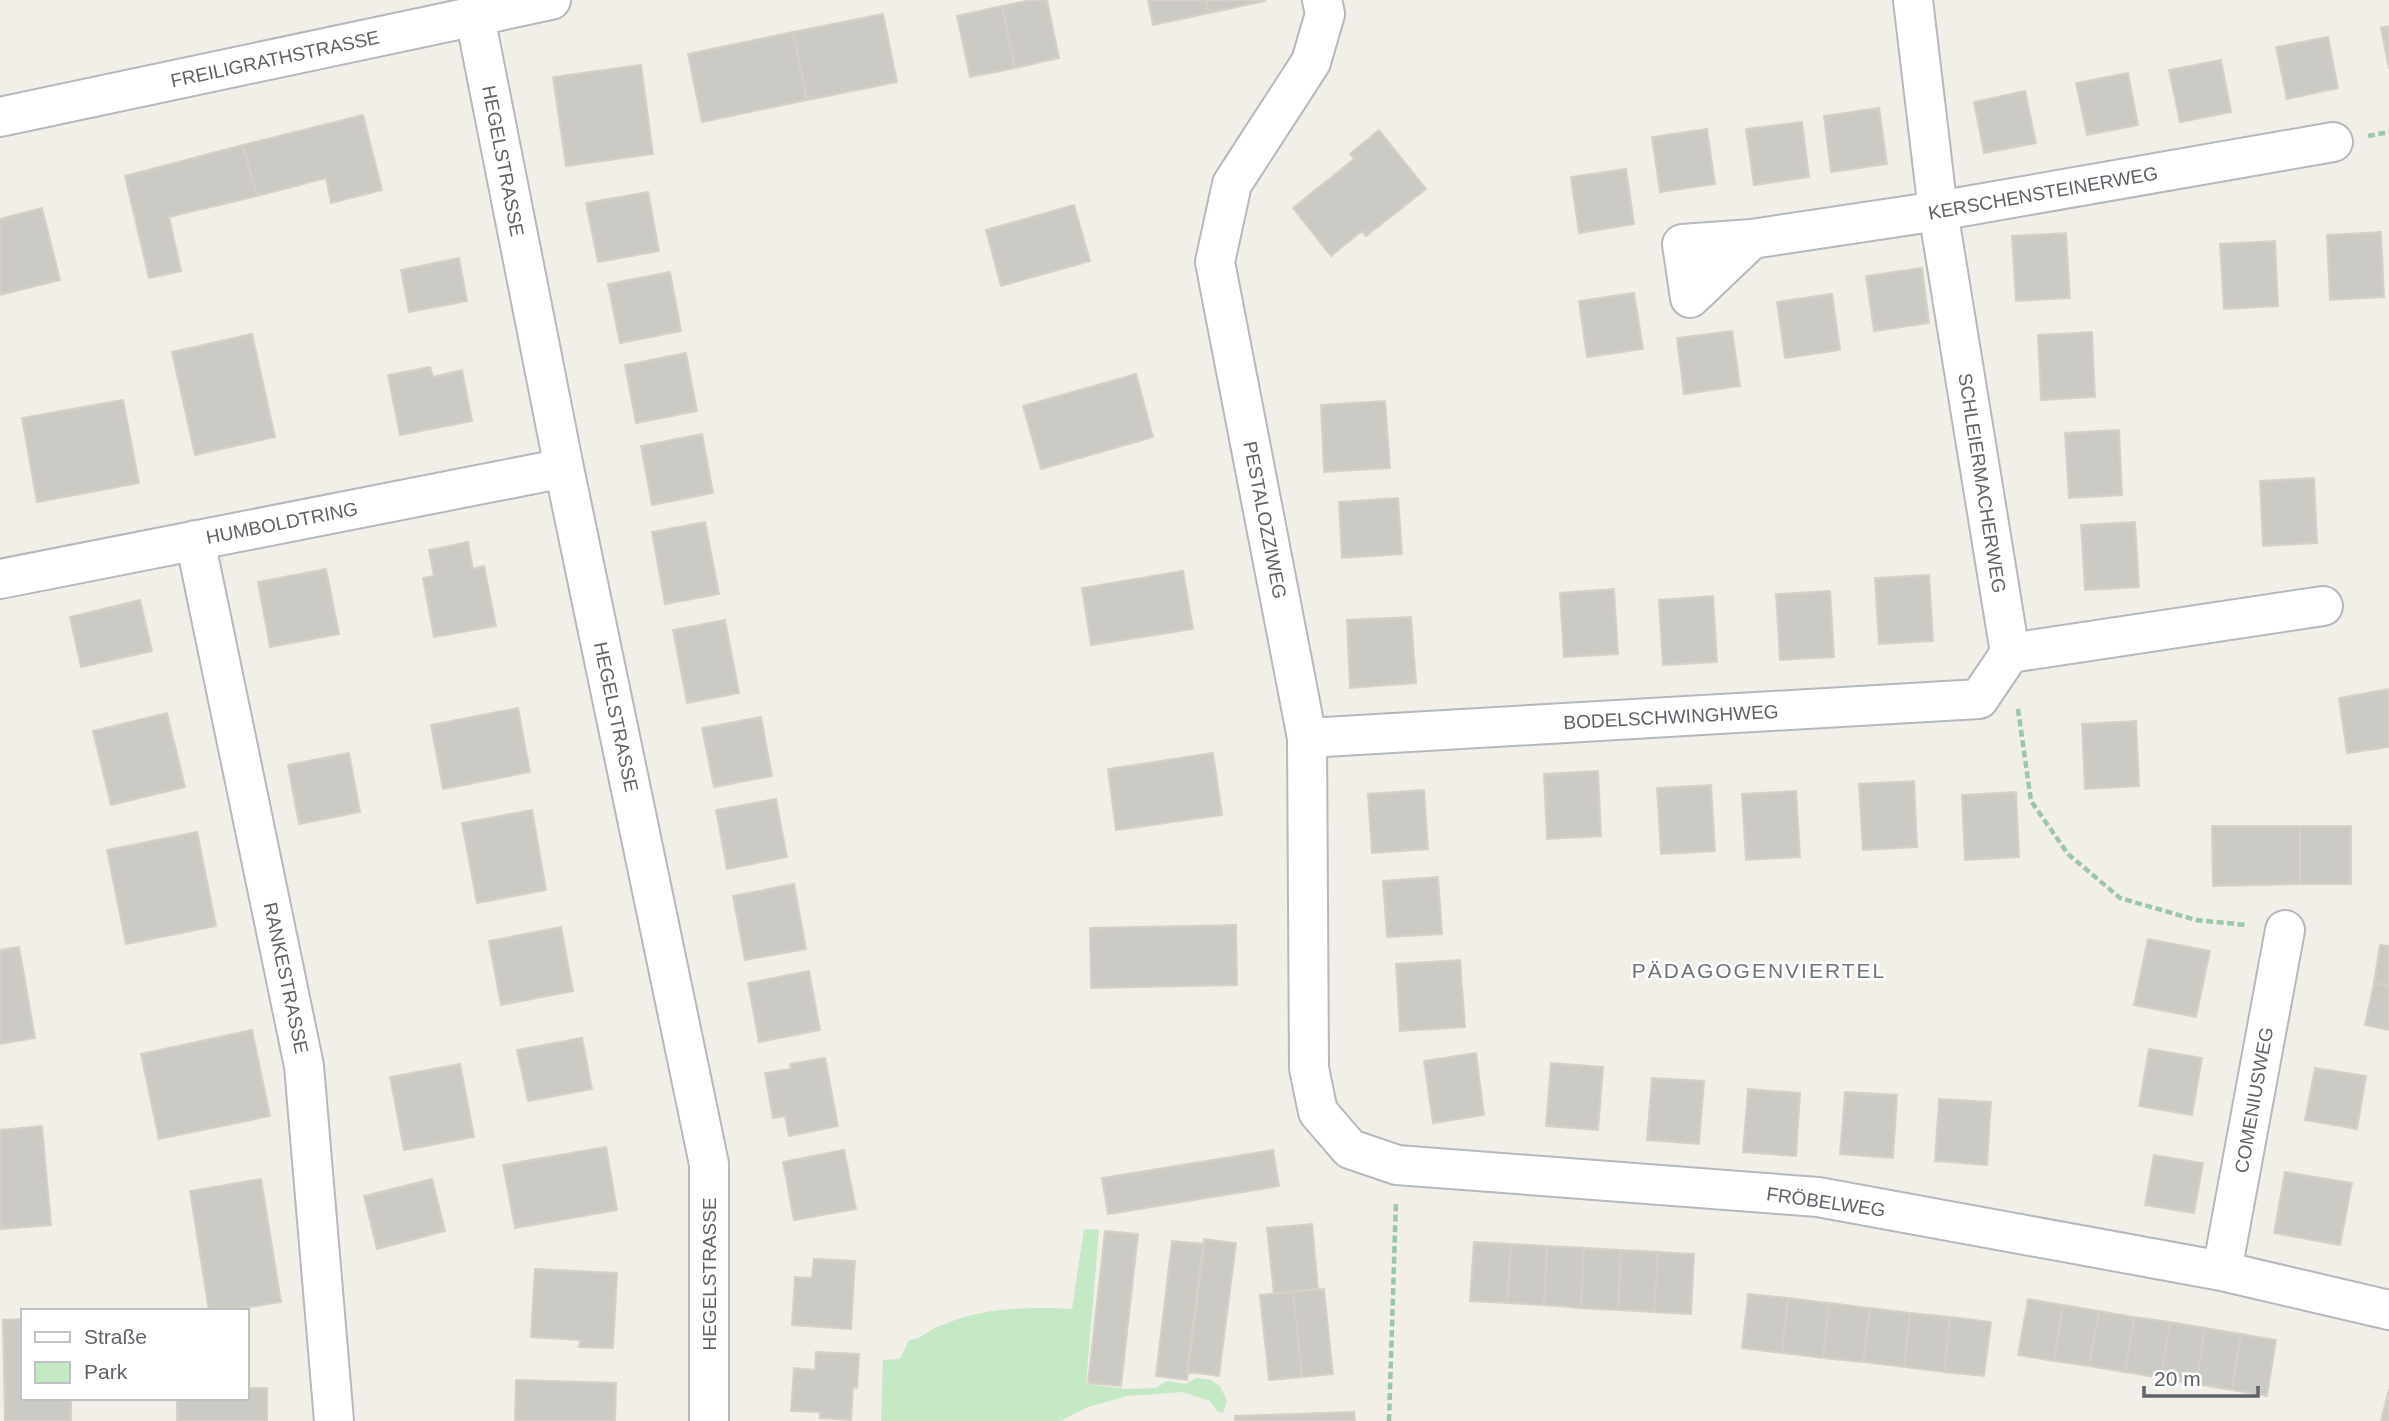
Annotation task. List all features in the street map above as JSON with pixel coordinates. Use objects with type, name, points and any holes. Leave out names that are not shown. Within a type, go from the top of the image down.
[{"type":"street","name":"FREILIGRATHSTRASSE","points":[[0,117],[551,0]]},
{"type":"street","name":"PESTALOZZIWEG","points":[[1309,1068],[1307,738],[1215,262],[1232,184],[1311,62],[1325,14],[1322,0]]},
{"type":"street","name":"SCHLEIERMACHERWEG","points":[[1913,0],[1938,211],[2010,653]]},
{"type":"street","name":"HEGELSTRASSE","points":[[475,17],[564,468],[709,1164],[709,1421]]},
{"type":"street","name":"KERSCHENSTEINERWEG","points":[[1752,239],[1938,211],[2333,142]]},
{"type":"street","name":"HUMBOLDTRING","points":[[0,579],[564,468]]},
{"type":"street","name":"RANKESTRASSE","points":[[195,540],[304,1066],[334,1421]]},
{"type":"street","points":[[2010,653],[2323,606]]},
{"type":"street","name":"BODELSCHWINGHWEG","points":[[1307,738],[1979,699],[2010,653]]},
{"type":"street","name":"COMENIUSWEG","points":[[2222,1271],[2286,930]]},
{"type":"street","name":"FRÖBELWEG","points":[[1309,1068],[1318,1112],[1350,1149],[1397,1165],[1818,1197],[2222,1271],[2389,1310]]},
{"type":"path","points":[[2010,653],[2031,801],[2068,854],[2120,898],[2196,920],[2286,930]]},
{"type":"path","points":[[1389,1421],[1397,1165]]},
{"type":"green space","points":[[1084,1229],[1099,1230],[1086,1384],[1127,1389],[1156,1388],[1167,1381],[1185,1384],[1197,1378],[1211,1380],[1220,1386],[1227,1401],[1223,1413],[1217,1411],[1210,1401],[1183,1392],[1127,1396],[1088,1407],[1060,1421],[881,1421],[883,1360],[900,1359],[909,1340],[958,1319],[986,1312],[1029,1308],[1072,1309]]},
{"type":"building","points":[[1031,0],[1047,0],[1059,58],[1015,68],[1002,6]]},
{"type":"building","points":[[1148,0],[1206,0],[1209,13],[1153,25]]},
{"type":"building","points":[[1206,0],[1265,0],[1265,1],[1209,13]]},
{"type":"building","points":[[1002,6],[1015,68],[970,77],[957,16]]},
{"type":"building","points":[[883,14],[897,82],[807,100],[793,32]]},
{"type":"building","points":[[2389,26],[2389,69],[2381,28]]},
{"type":"building","points":[[793,32],[807,100],[702,122],[688,54]]},
{"type":"building","points":[[2328,37],[2338,88],[2287,99],[2276,47]]},
{"type":"building","points":[[2221,60],[2231,112],[2180,122],[2169,70]]},
{"type":"building","points":[[641,65],[653,154],[566,166],[553,77]]},
{"type":"building","points":[[2128,73],[2138,125],[2087,135],[2076,83]]},
{"type":"building","points":[[2025,91],[2036,143],[1984,153],[1974,102]]},
{"type":"building","points":[[1879,108],[1887,164],[1831,172],[1824,116]]},
{"type":"building","points":[[363,115],[382,190],[331,203],[326,178],[257,196],[243,145]]},
{"type":"building","points":[[1802,122],[1809,177],[1754,185],[1746,129]]},
{"type":"building","points":[[1707,129],[1715,184],[1660,192],[1652,137]]},
{"type":"building","points":[[1379,130],[1426,189],[1366,236],[1362,231],[1331,256],[1293,208],[1354,159],[1350,154]]},
{"type":"building","points":[[243,145],[257,196],[169,217],[181,271],[149,278],[125,176]]},
{"type":"building","points":[[1626,169],[1634,224],[1579,233],[1571,177]]},
{"type":"building","points":[[648,192],[659,251],[598,262],[586,203]]},
{"type":"building","points":[[1074,205],[1090,261],[1001,286],[986,230]]},
{"type":"building","points":[[42,208],[60,280],[0,295],[0,219]]},
{"type":"building","points":[[2381,232],[2384,297],[2330,300],[2327,235]]},
{"type":"building","points":[[2066,233],[2070,298],[2016,301],[2012,236]]},
{"type":"building","points":[[2275,241],[2278,306],[2224,309],[2220,244]]},
{"type":"building","points":[[459,258],[467,301],[409,312],[401,270]]},
{"type":"building","points":[[1922,268],[1929,323],[1874,331],[1866,276]]},
{"type":"building","points":[[670,272],[681,331],[620,343],[608,284]]},
{"type":"building","points":[[1634,293],[1643,349],[1587,357],[1579,301]]},
{"type":"building","points":[[1832,294],[1840,350],[1785,358],[1777,302]]},
{"type":"building","points":[[1732,331],[1740,386],[1684,394],[1677,338]]},
{"type":"building","points":[[2092,332],[2095,397],[2041,400],[2038,335]]},
{"type":"building","points":[[252,334],[275,437],[195,455],[172,352]]},
{"type":"building","points":[[686,353],[697,411],[636,423],[625,365]]},
{"type":"building","points":[[430,367],[433,377],[462,370],[472,421],[400,435],[388,375]]},
{"type":"building","points":[[1136,374],[1153,437],[1041,469],[1023,406]]},
{"type":"building","points":[[123,400],[139,483],[37,502],[22,418]]},
{"type":"building","points":[[1385,401],[1390,468],[1324,472],[1321,405]]},
{"type":"building","points":[[2119,430],[2122,495],[2069,498],[2065,433]]},
{"type":"building","points":[[702,434],[713,493],[652,505],[641,446]]},
{"type":"building","points":[[2314,478],[2317,543],[2263,546],[2260,481]]},
{"type":"building","points":[[1398,498],[1402,554],[1342,558],[1339,502]]},
{"type":"building","points":[[705,522],[719,594],[665,604],[652,532]]},
{"type":"building","points":[[2135,522],[2139,587],[2085,590],[2081,525]]},
{"type":"building","points":[[468,542],[473,569],[484,566],[496,626],[434,637],[423,578],[434,576],[429,550]]},
{"type":"building","points":[[326,569],[339,634],[270,647],[258,582]]},
{"type":"building","points":[[1183,571],[1193,629],[1091,645],[1082,588]]},
{"type":"building","points":[[1929,575],[1933,641],[1879,644],[1875,578]]},
{"type":"building","points":[[1614,589],[1618,654],[1564,657],[1560,593]]},
{"type":"building","points":[[1830,591],[1834,657],[1780,660],[1776,594]]},
{"type":"building","points":[[1713,596],[1717,662],[1663,665],[1659,600]]},
{"type":"building","points":[[140,600],[152,651],[81,667],[70,617]]},
{"type":"building","points":[[1411,617],[1416,683],[1350,688],[1347,620]]},
{"type":"building","points":[[725,620],[739,693],[687,703],[673,630]]},
{"type":"building","points":[[2389,689],[2389,747],[2347,753],[2339,698]]},
{"type":"building","points":[[518,708],[530,772],[443,789],[431,725]]},
{"type":"building","points":[[167,713],[185,787],[111,805],[93,731]]},
{"type":"building","points":[[761,717],[772,776],[714,787],[702,728]]},
{"type":"building","points":[[2136,721],[2139,786],[2085,789],[2082,724]]},
{"type":"building","points":[[349,753],[360,812],[299,824],[288,765]]},
{"type":"building","points":[[1213,753],[1222,815],[1116,830],[1108,769]]},
{"type":"building","points":[[1598,771],[1601,836],[1547,839],[1544,774]]},
{"type":"building","points":[[1914,781],[1917,847],[1863,850],[1859,784]]},
{"type":"building","points":[[1711,785],[1715,851],[1661,854],[1657,788]]},
{"type":"building","points":[[1424,790],[1428,849],[1372,853],[1368,794]]},
{"type":"building","points":[[1796,791],[1800,857],[1746,860],[1742,794]]},
{"type":"building","points":[[2016,792],[2019,857],[1965,860],[1962,795]]},
{"type":"building","points":[[776,799],[787,857],[727,869],[716,810]]},
{"type":"building","points":[[532,810],[546,890],[477,903],[462,823]]},
{"type":"building","points":[[2212,826],[2300,826],[2300,884],[2213,886]]},
{"type":"building","points":[[2300,826],[2351,826],[2351,884],[2300,884]]},
{"type":"building","points":[[197,832],[216,926],[126,944],[107,850]]},
{"type":"building","points":[[1438,877],[1442,934],[1387,937],[1383,881]]},
{"type":"building","points":[[794,884],[806,949],[745,960],[733,896]]},
{"type":"building","points":[[1236,925],[1237,985],[1091,988],[1090,928]]},
{"type":"building","points":[[561,927],[573,991],[501,1005],[489,941]]},
{"type":"building","points":[[2148,939],[2210,951],[2196,1017],[2134,1005]]},
{"type":"building","points":[[2380,945],[2389,946],[2389,986],[2374,983]]},
{"type":"building","points":[[19,947],[35,1038],[0,1044],[0,950]]},
{"type":"building","points":[[1460,960],[1465,1027],[1400,1031],[1396,964]]},
{"type":"building","points":[[809,971],[820,1030],[759,1042],[748,983]]},
{"type":"building","points":[[2374,983],[2389,986],[2389,1030],[2365,1025]]},
{"type":"building","points":[[252,1030],[270,1116],[159,1139],[141,1054]]},
{"type":"building","points":[[582,1038],[592,1089],[528,1101],[517,1050]]},
{"type":"building","points":[[2149,1049],[2202,1058],[2192,1115],[2139,1106]]},
{"type":"building","points":[[1476,1053],[1484,1115],[1433,1123],[1424,1061]]},
{"type":"building","points":[[825,1058],[838,1126],[789,1136],[785,1116],[773,1118],[765,1073],[791,1069],[790,1064]]},
{"type":"building","points":[[1551,1063],[1603,1067],[1598,1130],[1546,1126]]},
{"type":"building","points":[[460,1064],[474,1137],[404,1150],[390,1077]]},
{"type":"building","points":[[2315,1068],[2366,1076],[2357,1129],[2305,1120]]},
{"type":"building","points":[[1652,1078],[1704,1081],[1699,1144],[1647,1140]]},
{"type":"building","points":[[1748,1089],[1800,1093],[1796,1156],[1743,1152]]},
{"type":"building","points":[[1845,1092],[1897,1095],[1893,1158],[1840,1154]]},
{"type":"building","points":[[1939,1099],[1991,1102],[1987,1165],[1935,1161]]},
{"type":"building","points":[[42,1126],[51,1225],[0,1229],[0,1130]]},
{"type":"building","points":[[606,1147],[617,1210],[515,1228],[503,1165]]},
{"type":"building","points":[[844,1150],[856,1209],[794,1220],[783,1162]]},
{"type":"building","points":[[1273,1150],[1279,1186],[1108,1214],[1102,1178]]},
{"type":"building","points":[[2154,1155],[2203,1163],[2194,1213],[2145,1205]]},
{"type":"building","points":[[2285,1172],[2352,1183],[2340,1245],[2274,1233]]},
{"type":"building","points":[[261,1179],[281,1302],[236,1309],[209,1309],[190,1191]]},
{"type":"building","points":[[432,1179],[445,1231],[377,1249],[364,1196]]},
{"type":"building","points":[[1312,1224],[1318,1289],[1274,1294],[1267,1228]]},
{"type":"building","points":[[1105,1231],[1138,1234],[1121,1386],[1088,1383]]},
{"type":"building","points":[[1204,1239],[1236,1243],[1219,1376],[1187,1372]]},
{"type":"building","points":[[1172,1241],[1204,1244],[1187,1380],[1156,1376]]},
{"type":"building","points":[[1474,1242],[1511,1244],[1507,1303],[1470,1301]]},
{"type":"building","points":[[1511,1244],[1547,1246],[1544,1305],[1507,1303]]},
{"type":"building","points":[[1547,1246],[1584,1248],[1581,1308],[1544,1305]]},
{"type":"building","points":[[1584,1248],[1621,1250],[1618,1310],[1581,1308]]},
{"type":"building","points":[[1621,1250],[1658,1252],[1654,1312],[1618,1310]]},
{"type":"building","points":[[1658,1252],[1694,1254],[1691,1314],[1654,1312]]},
{"type":"building","points":[[814,1259],[855,1261],[851,1329],[792,1325],[795,1277],[812,1278]]},
{"type":"building","points":[[535,1269],[617,1273],[613,1348],[579,1347],[580,1340],[531,1337]]},
{"type":"building","points":[[1324,1289],[1333,1374],[1302,1377],[1293,1291]]},
{"type":"building","points":[[1293,1291],[1302,1377],[1269,1380],[1260,1295]]},
{"type":"building","points":[[1748,1294],[1788,1298],[1782,1353],[1742,1348]]},
{"type":"building","points":[[1788,1298],[1829,1303],[1823,1358],[1782,1353]]},
{"type":"building","points":[[2028,1299],[2063,1305],[2054,1361],[2018,1355]]},
{"type":"building","points":[[1829,1303],[1870,1308],[1863,1362],[1823,1358]]},
{"type":"building","points":[[2063,1305],[2099,1311],[2089,1366],[2054,1361]]},
{"type":"building","points":[[1870,1308],[1910,1313],[1904,1367],[1863,1362]]},
{"type":"building","points":[[2099,1311],[2134,1317],[2125,1372],[2089,1366]]},
{"type":"building","points":[[1910,1313],[1950,1317],[1944,1372],[1904,1367]]},
{"type":"building","points":[[1950,1317],[1991,1322],[1984,1376],[1944,1372]]},
{"type":"building","points":[[2134,1317],[2170,1322],[2161,1378],[2125,1372]]},
{"type":"building","points":[[21,1319],[21,1400],[71,1400],[71,1421],[5,1421],[3,1320]]},
{"type":"building","points":[[2170,1322],[2205,1328],[2196,1384],[2161,1378]]},
{"type":"building","points":[[2205,1328],[2241,1334],[2232,1390],[2196,1384]]},
{"type":"building","points":[[2241,1334],[2276,1340],[2267,1396],[2232,1390]]},
{"type":"building","points":[[816,1352],[859,1354],[857,1388],[853,1387],[851,1420],[820,1418],[820,1412],[791,1411],[794,1368],[815,1370]]},
{"type":"building","points":[[516,1380],[616,1383],[615,1421],[515,1421]]},
{"type":"building","points":[[248,1388],[267,1388],[267,1421],[177,1421],[177,1400],[248,1400]]},
{"type":"building","points":[[2389,1389],[2389,1421],[2381,1421]]},
{"type":"building","points":[[1354,1412],[1355,1421],[1235,1421],[1235,1416]]},
{"type":"district","name":"PÄDAGOGENVIERTEL","points":[[1759,970]]}]
